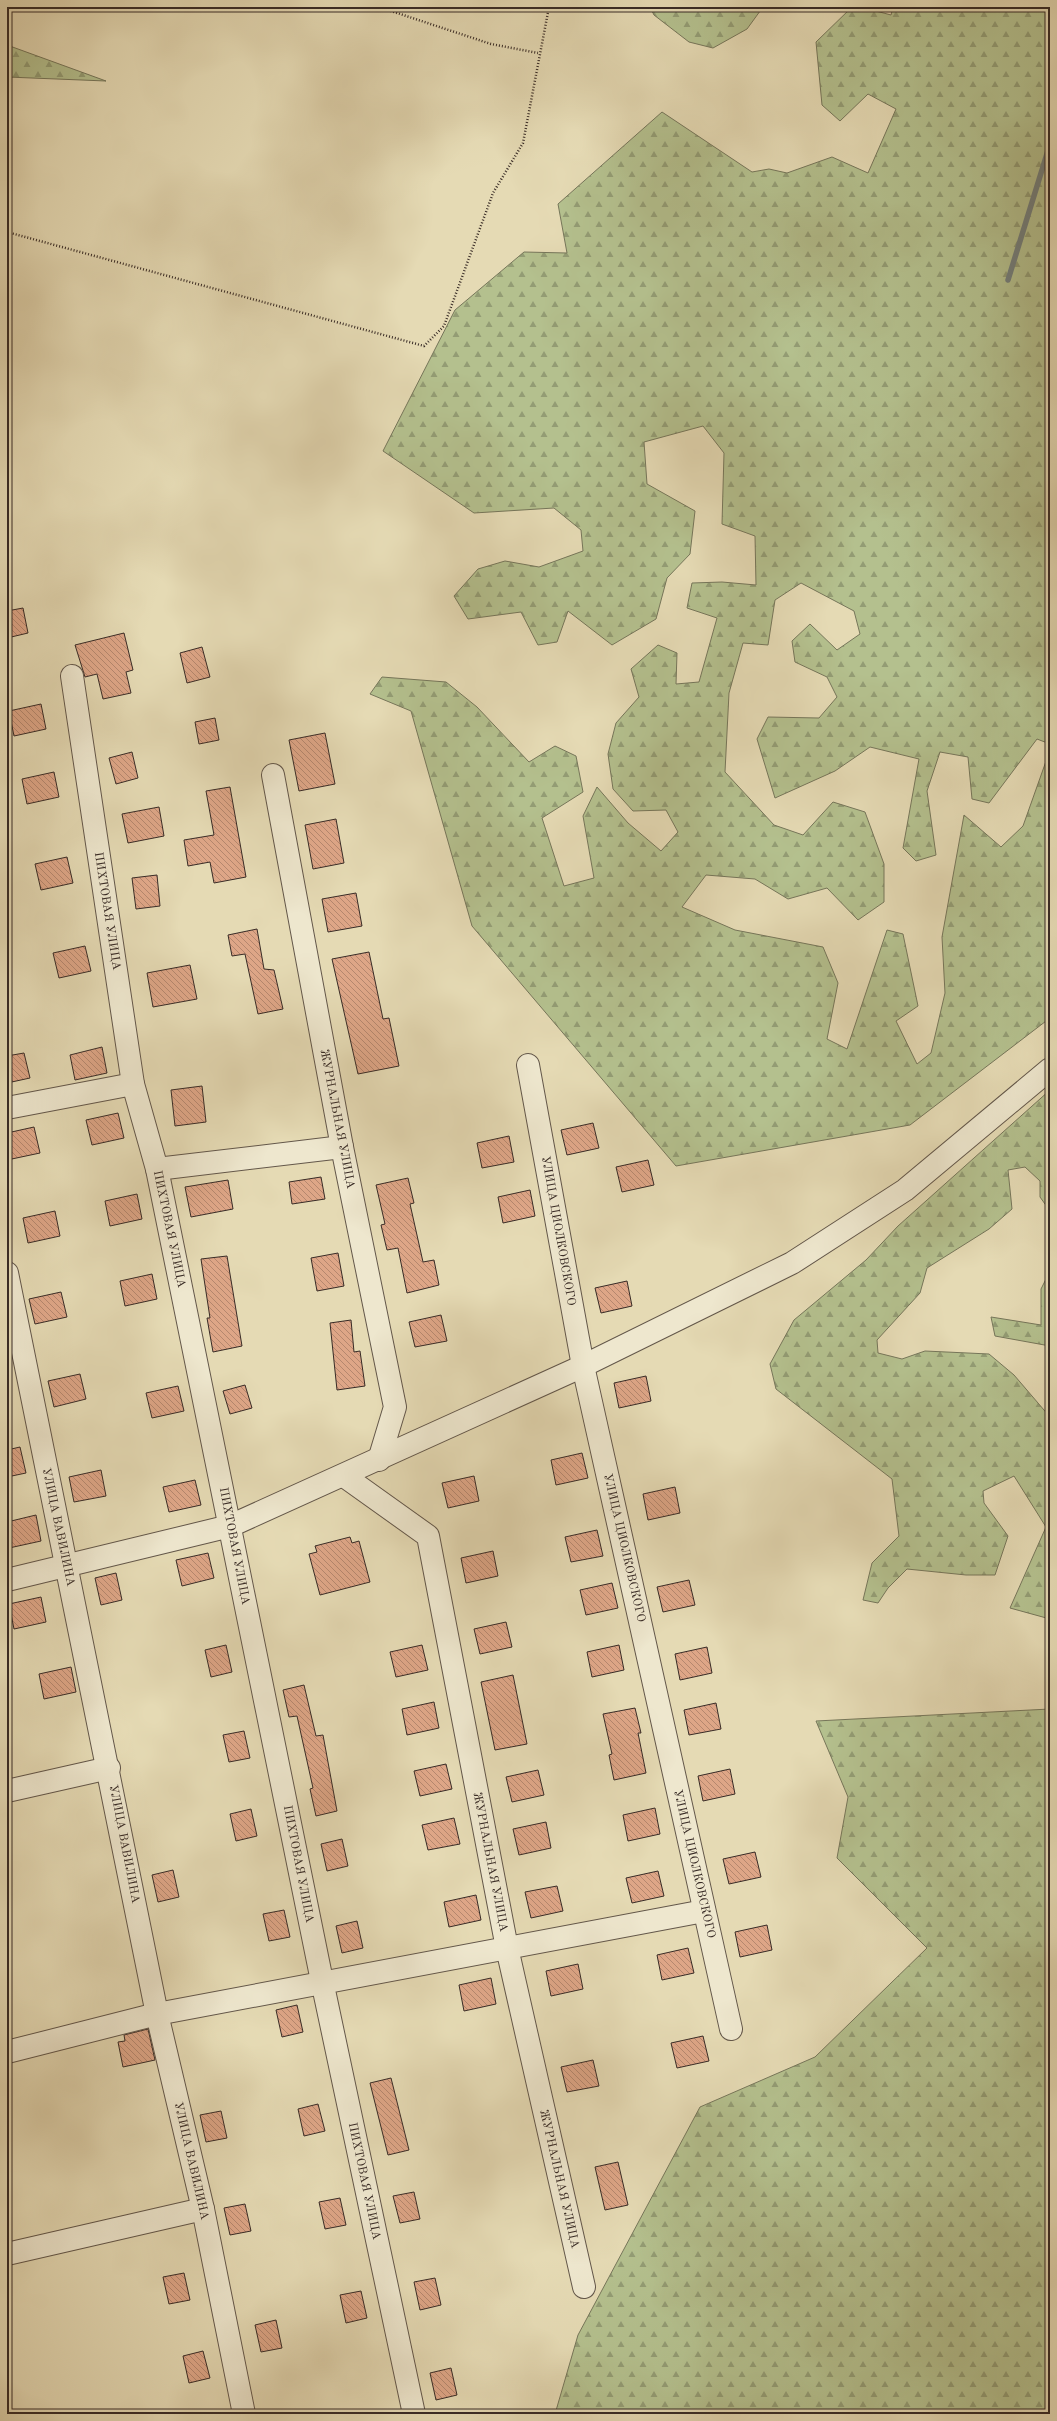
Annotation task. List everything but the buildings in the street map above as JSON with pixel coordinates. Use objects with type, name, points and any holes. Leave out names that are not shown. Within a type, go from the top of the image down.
[{"type":"street","name":"ПИХТОВАЯ УЛИЦА","points":[[72,676],[133,1084],[157,1169],[322,1981],[414,2414]]},
{"type":"street","name":"ЖУРНАЛЬНАЯ УЛИЦА","points":[[273,775],[342,1148],[396,1407],[379,1460]]},
{"type":"street","name":"УЛИЦА ЦИОЛКОВСКОГО","points":[[528,1065],[583,1366],[731,2029]]},
{"type":"street","points":[[7,1580],[230,1526],[344,1476],[583,1366],[792,1263],[905,1190],[1050,1068]]},
{"type":"street","points":[[7,1108],[133,1084]]},
{"type":"street","points":[[157,1169],[342,1148]]},
{"type":"street","name":"УЛИЦА ВАВИЛИНА","points":[[7,1274],[66,1566],[109,1768],[157,2014],[203,2209],[244,2414]]},
{"type":"street","name":"ЖУРНАЛЬНАЯ УЛИЦА","points":[[344,1476],[428,1536],[507,1948],[584,2287]]},
{"type":"street","points":[[7,1791],[109,1768]]},
{"type":"street","points":[[7,2052],[157,2014],[322,1981],[704,1911]]},
{"type":"street","points":[[7,2254],[203,2209]]},
{"type":"path","points":[[379,7],[491,44],[538,53]]},
{"type":"path","points":[[7,232],[424,346],[444,326],[493,192],[522,143],[548,7]]},
{"type":"green space","points":[[650,7],[763,7],[747,29],[713,48],[689,42],[654,15]]},
{"type":"green space","points":[[852,7],[861,7],[891,15],[893,7],[1050,7],[1050,744],[1037,739],[989,803],[972,799],[968,757],[940,752],[927,791],[936,855],[916,861],[903,848],[919,759],[870,747],[835,771],[775,798],[757,739],[768,717],[819,718],[837,697],[827,677],[795,662],[792,641],[810,624],[837,650],[860,634],[854,611],[801,583],[775,600],[768,645],[743,643],[729,693],[725,772],[774,825],[803,835],[833,802],[865,812],[884,864],[884,902],[858,920],[827,888],[788,899],[755,879],[706,875],[682,907],[735,930],[823,947],[838,983],[827,1039],[847,1049],[887,930],[903,934],[918,1006],[896,1021],[917,1064],[931,1053],[945,993],[942,937],[964,815],[1001,847],[1023,826],[1050,750],[1050,1018],[910,1125],[676,1166],[472,926],[411,711],[370,694],[382,677],[446,682],[477,707],[529,762],[555,746],[576,756],[583,792],[542,818],[564,886],[594,878],[583,816],[597,787],[628,823],[661,851],[678,832],[666,810],[633,811],[613,789],[608,754],[616,723],[639,697],[631,669],[658,645],[677,653],[676,684],[699,682],[717,618],[687,608],[692,583],[722,582],[756,585],[755,536],[722,524],[724,453],[703,426],[644,442],[647,484],[695,511],[690,554],[667,578],[656,619],[612,645],[568,611],[557,642],[538,645],[521,612],[468,619],[454,596],[478,569],[505,561],[539,567],[583,551],[581,530],[554,508],[474,513],[383,451],[455,310],[524,252],[567,253],[558,204],[662,112],[752,172],[769,169],[787,173],[832,157],[868,173],[896,109],[868,94],[840,121],[822,105],[816,42]]},
{"type":"green space","points":[[7,45],[106,81],[7,77]]},
{"type":"green space","points":[[1050,1090],[1050,1211],[1040,1197],[1040,1181],[1025,1167],[1008,1170],[1012,1209],[989,1229],[927,1268],[920,1293],[877,1340],[878,1353],[902,1359],[925,1351],[989,1354],[1014,1375],[1050,1417],[1050,1619],[1010,1608],[1046,1527],[1014,1476],[983,1491],[984,1503],[1008,1536],[995,1575],[966,1575],[907,1569],[888,1588],[878,1603],[863,1600],[872,1563],[899,1536],[892,1479],[776,1389],[770,1364],[794,1320],[866,1260],[898,1226]]},
{"type":"green space","points":[[1050,1271],[1050,1346],[995,1336],[991,1317],[1041,1325],[1041,1289]]},
{"type":"green space","points":[[1050,1709],[1050,2414],[555,2414],[578,2335],[700,2107],[815,2057],[927,1948],[837,1858],[848,1797],[816,1721]]},
{"type":"waterway","points":[[1047,7],[1050,20]]},
{"type":"waterway","points":[[1008,280],[1050,144]]}]
